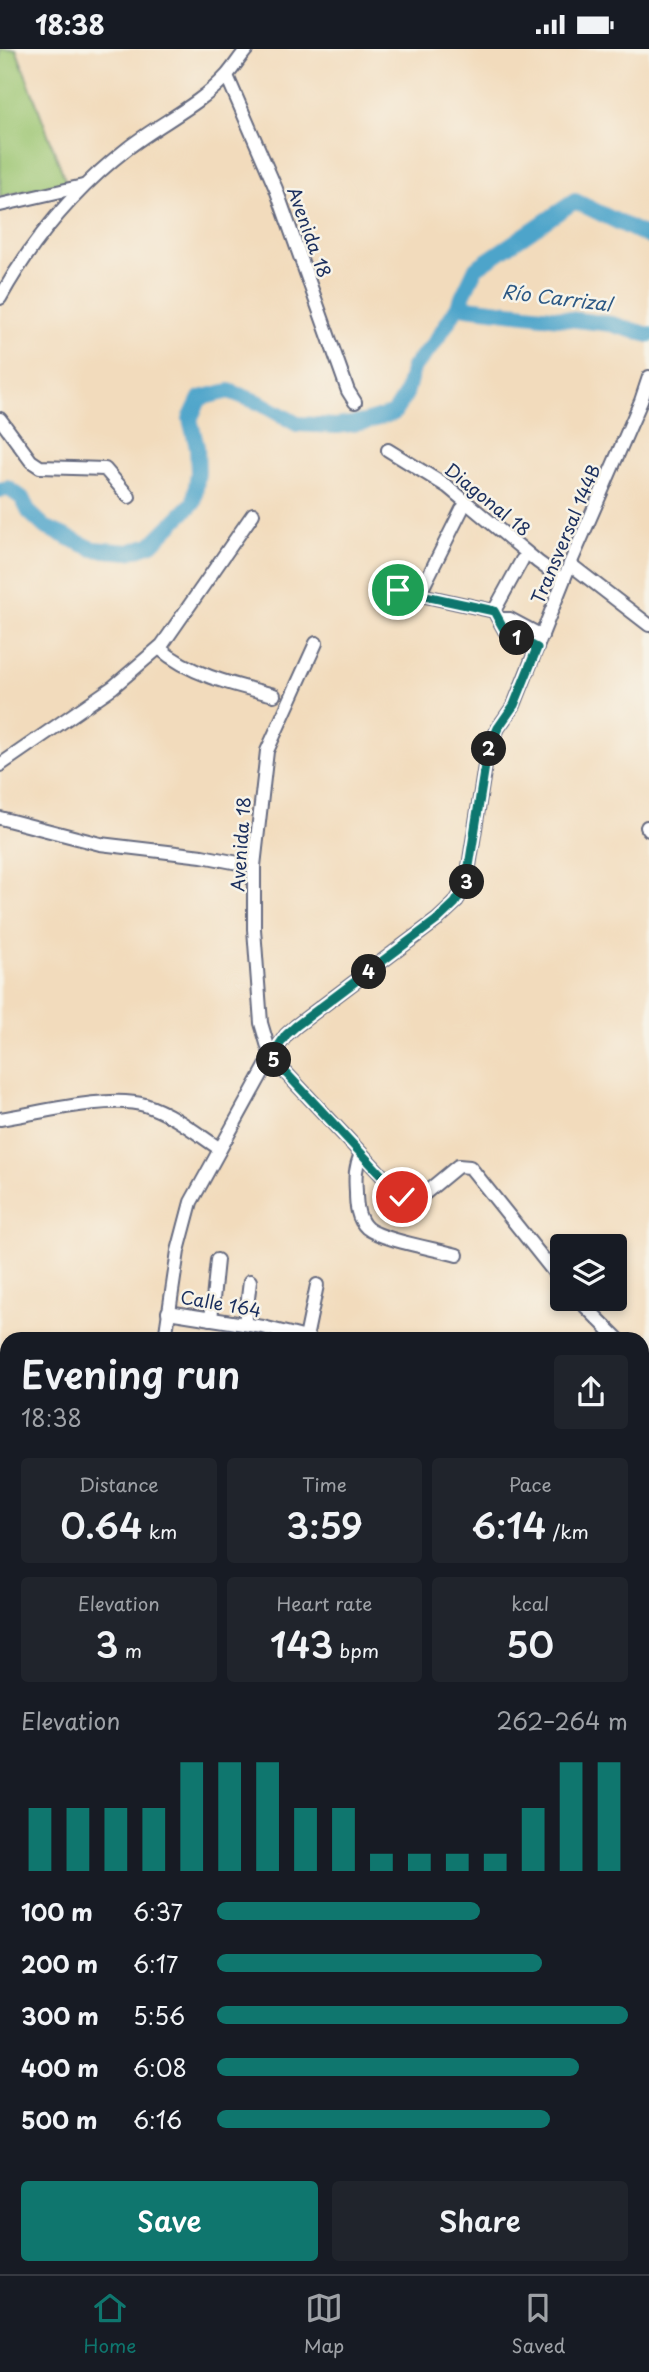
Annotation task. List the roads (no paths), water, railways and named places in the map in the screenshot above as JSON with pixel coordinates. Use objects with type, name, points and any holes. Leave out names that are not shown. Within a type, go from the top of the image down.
[{"type":"street","points":[[0,297],[41,234],[83,186],[129,147],[227,76],[247,49]]},
{"type":"street","name":"Avenida 18","points":[[227,76],[275,189],[348,391],[355,402]]},
{"type":"street","points":[[0,205],[83,186]]},
{"type":"street","name":"Transversal 144B","points":[[166,1332],[178,1251],[191,1202],[271,1057],[286,1035],[296,1026],[368,978],[437,920],[455,903],[466,885],[487,753],[498,728],[514,705],[570,564],[645,402],[649,377]]},
{"type":"street","points":[[0,419],[31,461],[40,467],[105,470],[129,497]]},
{"type":"street","name":"Diagonal 18","points":[[388,450],[448,487],[520,548],[564,580]]},
{"type":"street","points":[[419,595],[461,509]]},
{"type":"street","points":[[0,765],[113,687],[159,648],[253,514]]},
{"type":"street","points":[[497,615],[522,560]]},
{"type":"street","points":[[570,564],[649,625]]},
{"type":"street","points":[[398,590],[497,615],[505,631],[540,642]]},
{"type":"street","name":"Avenida 18","points":[[271,1057],[261,1023],[254,929],[254,866],[267,751],[316,643]]},
{"type":"street","points":[[159,648],[190,669],[274,695]]},
{"type":"street","points":[[0,818],[100,844],[201,856],[254,866]]},
{"type":"street","points":[[271,1057],[402,1197],[418,1199],[458,1166],[470,1167],[550,1267]]},
{"type":"street","points":[[0,1119],[120,1101],[143,1105],[169,1115],[220,1149]]},
{"type":"street","points":[[361,1154],[355,1167],[356,1199],[359,1217],[367,1228],[380,1235],[457,1255]]},
{"type":"street","points":[[211,1319],[217,1260]]},
{"type":"street","points":[[245,1324],[250,1281]]},
{"type":"street","points":[[309,1332],[317,1285]]},
{"type":"street","name":"Calle 164","points":[[167,1311],[245,1324],[260,1332]]},
{"type":"street","points":[[590,1311],[611,1332]]},
{"type":"waterway","points":[[0,490],[8,488],[22,498],[29,512],[45,527],[93,549],[129,552],[152,544],[194,502],[198,472],[197,447],[190,419],[200,398],[229,391],[260,403],[297,424],[337,426],[365,422],[394,413],[406,394],[413,367],[433,345],[458,306],[476,268],[575,201],[649,237]]},
{"type":"waterway","name":"Río Carrizal","points":[[458,306],[611,324],[649,335]]}]
